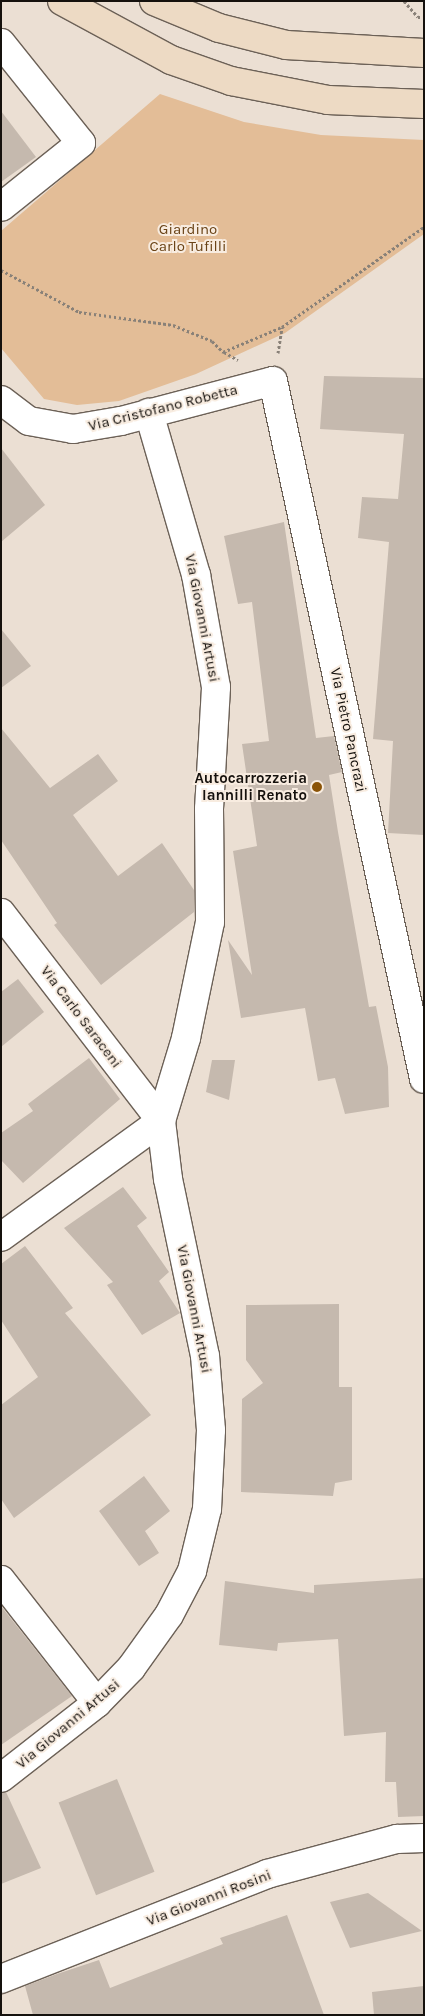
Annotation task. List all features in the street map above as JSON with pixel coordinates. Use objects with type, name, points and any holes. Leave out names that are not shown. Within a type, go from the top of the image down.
[{"type":"main road","points":[[62,1],[171,60],[231,81],[328,100],[424,104]]},
{"type":"main road","points":[[154,1],[219,28],[286,45],[424,53]]},
{"type":"street","points":[[1,44],[81,143],[1,207]]},
{"type":"street","name":"Via Cristofano Robetta","points":[[1,400],[29,420],[57,429],[90,427],[273,381]]},
{"type":"street","name":"Via Pietro Pancrazi","points":[[273,381],[424,1079]]},
{"type":"street","name":"Via Giovanni Artusi","points":[[1,1778],[97,1703],[132,1668],[169,1614],[192,1571],[207,1508],[211,1430],[205,1356],[168,1179],[161,1121],[186,1038],[210,922],[209,809],[216,687],[196,575],[149,413]]},
{"type":"street","name":"Via Carlo Saraceni","points":[[1,913],[161,1121]]},
{"type":"street","points":[[1,1237],[161,1121]]},
{"type":"street","points":[[1,1580],[97,1703]]},
{"type":"street","name":"Via Giovanni Rosini","points":[[1,1979],[267,1874],[397,1840],[424,1838]]},
{"type":"path","points":[[404,1],[418,17],[424,17]]},
{"type":"path","points":[[1,270],[79,312],[173,325],[212,341],[223,352],[282,327],[424,227]]},
{"type":"path","points":[[273,381],[282,327]]},
{"type":"green space","name":"Giardino Carlo Tufilli","points":[[160,94],[244,122],[321,135],[424,140],[424,234],[285,333],[196,374],[119,401],[77,405],[44,399],[1,348],[1,231]]},
{"type":"building","points":[[1,111],[36,157],[1,182]]},
{"type":"building","points":[[324,376],[424,378],[424,835],[388,833],[393,741],[373,739],[389,542],[358,538],[362,497],[398,499],[404,434],[320,429]]},
{"type":"building","points":[[1,448],[45,505],[1,542]]},
{"type":"building","points":[[284,522],[316,738],[334,736],[342,772],[329,775],[369,1007],[376,1006],[388,1067],[389,1107],[345,1114],[335,1078],[318,1081],[305,1008],[241,1018],[228,940],[252,975],[233,851],[257,846],[242,744],[269,741],[252,602],[238,604],[224,536]]},
{"type":"building","points":[[1,629],[31,666],[1,688]]},
{"type":"building","points":[[1,728],[50,788],[98,754],[118,781],[73,815],[118,876],[162,843],[194,890],[194,912],[101,985],[54,925],[57,923],[1,840]]},
{"type":"building","points":[[18,979],[44,1012],[1,1047],[1,992]]},
{"type":"building","points":[[89,1058],[120,1099],[23,1183],[1,1160],[1,1133],[33,1111],[28,1104]]},
{"type":"building","points":[[212,1060],[235,1060],[229,1100],[206,1092]]},
{"type":"building","points":[[123,1187],[147,1218],[137,1226],[169,1272],[159,1281],[180,1313],[142,1335],[107,1285],[113,1282],[64,1228]]},
{"type":"building","points":[[25,1246],[73,1308],[65,1313],[151,1415],[14,1518],[1,1499],[1,1405],[38,1377],[1,1320],[1,1264]]},
{"type":"building","points":[[339,1304],[339,1387],[352,1387],[352,1480],[335,1483],[333,1496],[241,1492],[242,1399],[263,1383],[246,1360],[246,1305]]},
{"type":"building","points":[[144,1476],[170,1511],[145,1531],[159,1553],[139,1566],[99,1511]]},
{"type":"building","points":[[424,1578],[424,1816],[398,1817],[396,1782],[385,1782],[386,1732],[344,1736],[338,1639],[278,1643],[277,1651],[219,1645],[225,1581],[314,1593],[314,1585]]},
{"type":"building","points":[[1,1606],[72,1696],[1,1745]]},
{"type":"building","points":[[117,1779],[154,1872],[96,1895],[59,1803]]},
{"type":"building","points":[[6,1792],[41,1868],[1,1884],[1,1793]]},
{"type":"building","points":[[368,1893],[422,1931],[350,1948],[330,1902]]},
{"type":"building","points":[[287,1915],[324,2015],[33,2015],[25,1986],[99,1960],[110,1988],[223,1944],[220,1938]]},
{"type":"building","points":[[424,1986],[424,2015],[374,2015],[372,1992]]},
{"type":"place","name":"Autocarrozzeria Iannilli Renato","points":[[317,787]]}]
